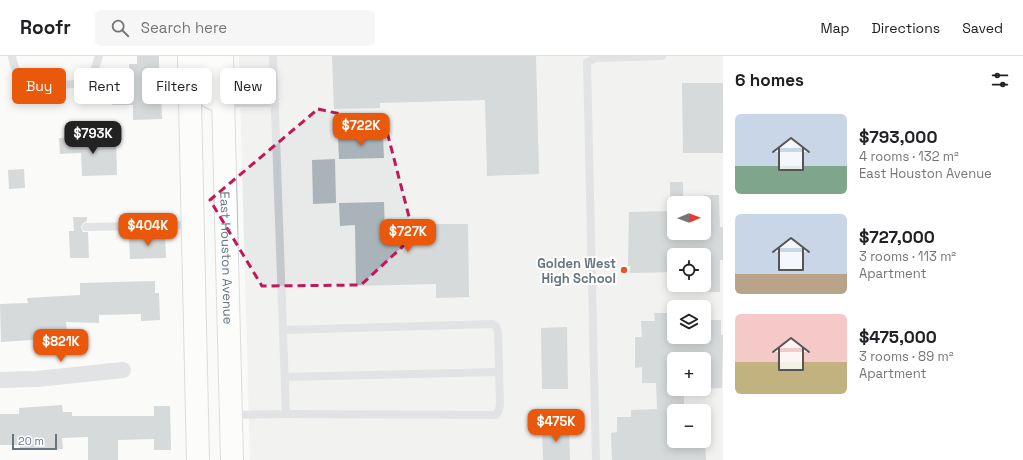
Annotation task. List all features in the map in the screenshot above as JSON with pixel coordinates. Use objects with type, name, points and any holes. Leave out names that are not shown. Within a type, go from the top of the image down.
[{"type":"main road","points":[[189,56],[198,460]]},
{"type":"main road","points":[[205,56],[206,78],[210,97],[220,102]]},
{"type":"main road","name":"East Houston Avenue","points":[[222,56],[222,68]]},
{"type":"main road","name":"East Houston Avenue","points":[[223,104],[232,460]]},
{"type":"street","points":[[0,380],[37,379],[123,370]]},
{"type":"lane","points":[[12,56],[13,66],[25,79],[38,84],[83,84],[91,80],[99,56]]},
{"type":"lane","points":[[273,56],[274,68]]},
{"type":"lane","points":[[596,460],[587,62],[596,58],[662,56]]},
{"type":"lane","points":[[275,104],[286,414]]},
{"type":"lane","points":[[86,227],[193,225]]},
{"type":"lane","points":[[231,415],[496,415],[499,410],[498,332],[496,326],[493,324],[283,330]]},
{"type":"lane","points":[[285,377],[499,372]]},
{"type":"highlighted area","points":[[318,109],[385,124],[414,236],[361,285],[262,286],[210,200]]},
{"type":"shaded area","points":[[239,56],[723,56],[723,460],[250,460],[240,104],[276,104],[276,68],[239,68]]},
{"type":"building","points":[[137,56],[159,56],[159,68],[142,68],[142,104],[161,104],[162,119],[133,120],[133,105],[112,105],[134,104],[134,68],[129,68],[129,64],[137,64]]},
{"type":"building","points":[[332,56],[536,56],[539,174],[487,176],[485,100],[380,103],[380,108],[334,109]]},
{"type":"building","points":[[682,83],[723,83],[723,153],[683,153]]},
{"type":"building","points":[[338,136],[383,136],[384,158],[339,159]]},
{"type":"building","points":[[83,137],[83,141],[116,140],[117,175],[82,176],[81,153],[60,154],[59,138]]},
{"type":"building","points":[[335,159],[336,203],[313,204],[312,160]]},
{"type":"building","points":[[24,169],[25,188],[9,189],[8,170]]},
{"type":"building","points":[[670,182],[683,182],[683,196],[670,196]]},
{"type":"building","points":[[719,195],[720,227],[723,227],[723,260],[720,260],[720,292],[711,292],[711,248],[667,248],[667,272],[630,273],[630,266],[628,266],[629,212],[667,211],[667,240],[711,240],[711,196],[704,196]]},
{"type":"building","points":[[384,202],[385,236],[435,235],[435,224],[468,224],[469,297],[436,298],[436,284],[356,286],[355,225],[340,226],[339,203]]},
{"type":"building","points":[[73,217],[87,217],[87,221],[83,223],[81,227],[83,232],[88,232],[89,258],[70,258],[69,231],[74,231]]},
{"type":"building","points":[[165,234],[166,258],[130,259],[129,236]]},
{"type":"building","points":[[155,281],[155,293],[159,293],[160,320],[141,321],[141,314],[99,315],[99,323],[66,322],[67,332],[47,333],[48,339],[1,342],[0,304],[28,303],[27,298],[80,295],[80,283]]},
{"type":"building","points":[[654,313],[667,313],[667,344],[711,344],[711,320],[721,320],[721,335],[723,335],[722,388],[711,389],[711,352],[667,352],[667,396],[684,396],[684,404],[667,404],[667,448],[705,448],[706,460],[612,460],[611,433],[617,432],[617,417],[631,417],[631,410],[657,409],[656,383],[642,383],[642,367],[635,368],[635,337],[642,337],[641,321],[655,321]]},
{"type":"building","points":[[567,327],[568,389],[542,389],[541,328]]},
{"type":"building","points":[[62,405],[63,412],[72,412],[72,416],[154,416],[154,406],[170,406],[171,450],[154,450],[154,439],[118,440],[118,460],[88,460],[88,437],[62,438],[63,449],[20,450],[20,445],[0,445],[0,414],[19,414],[19,408]]},
{"type":"building","points":[[569,425],[570,460],[543,460],[542,426]]},
{"type":"place","name":"Golden West High School","points":[[624,270]]}]
